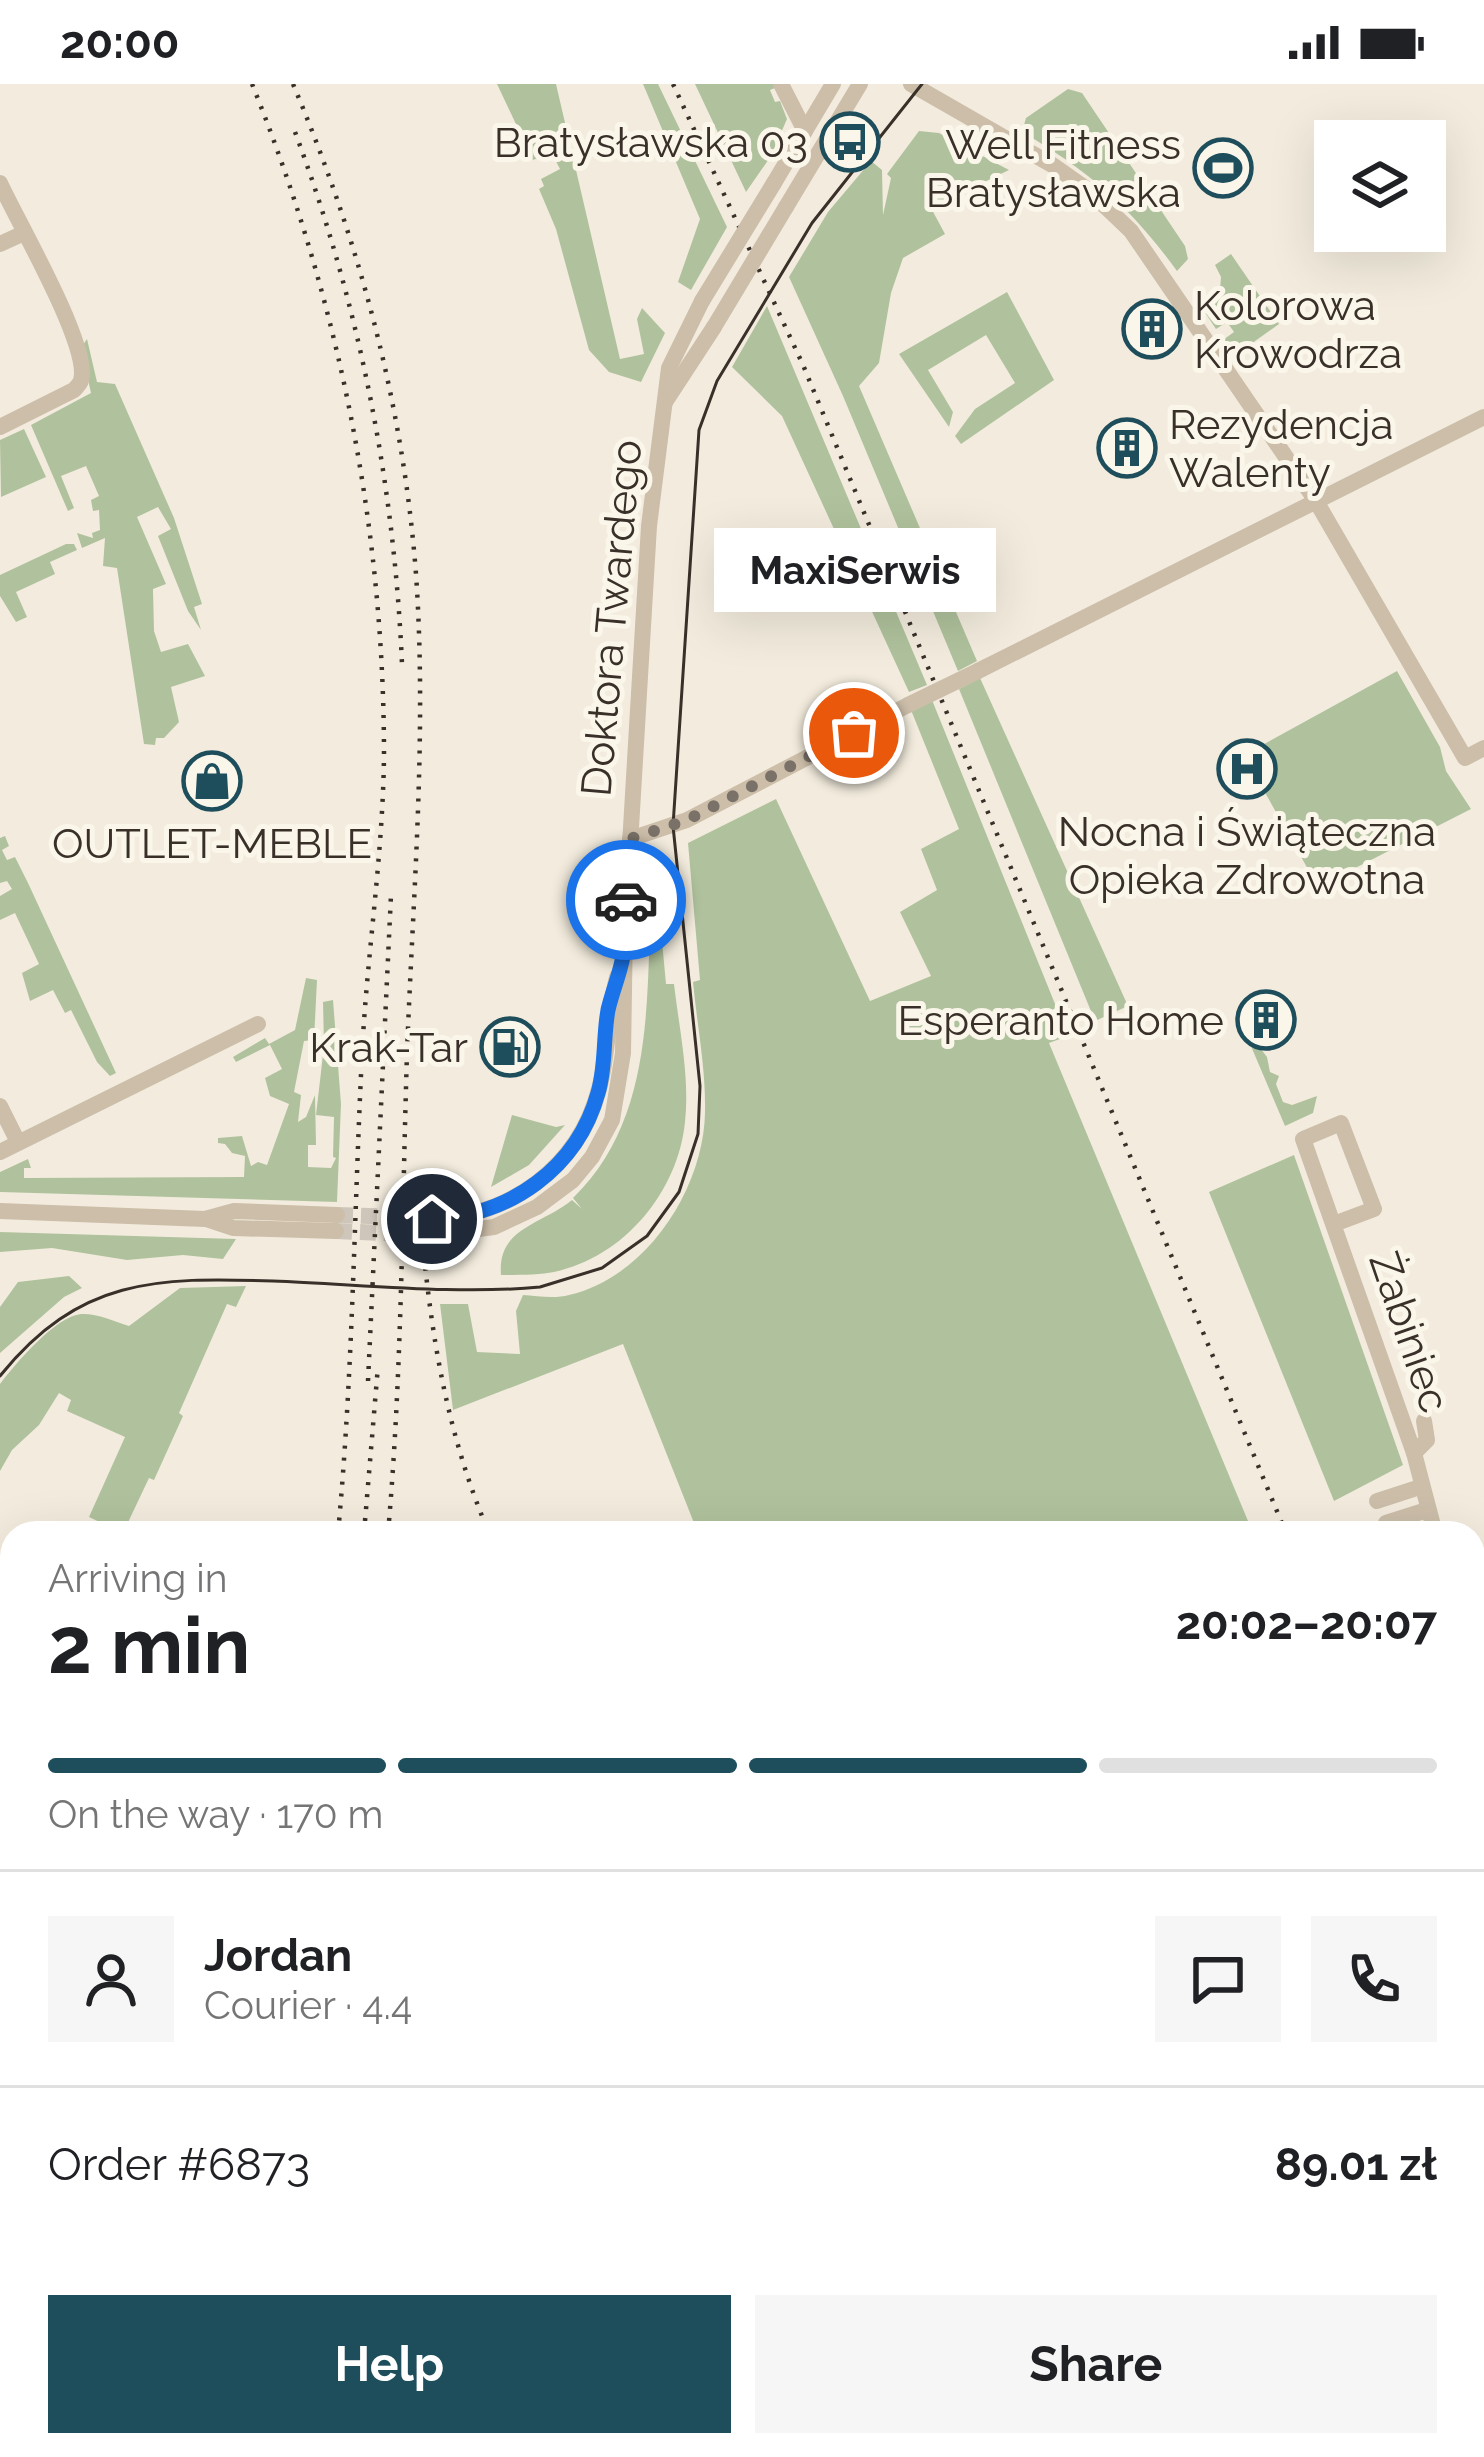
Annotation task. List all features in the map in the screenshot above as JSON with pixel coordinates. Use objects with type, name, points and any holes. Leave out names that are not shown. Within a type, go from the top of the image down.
[{"type":"street","points":[[781,84],[805,131]]},
{"type":"street","name":"Doktora Twardego","points":[[432,1227],[476,1231],[522,1217],[560,1192],[592,1157],[612,1120],[621,1080],[624,953],[650,526],[675,350],[833,84]]},
{"type":"street","points":[[856,90],[877,84]]},
{"type":"street","points":[[911,84],[1054,166],[1120,219],[1316,501],[1465,758],[1484,748]]},
{"type":"street","name":"Doktora Twardego","points":[[665,403],[856,90]]},
{"type":"street","points":[[0,183],[74,341],[82,377],[74,390],[0,427]]},
{"type":"street","points":[[0,244],[24,233]]},
{"type":"street","points":[[630,839],[687,820],[1484,417]]},
{"type":"street","points":[[0,1152],[258,1024]]},
{"type":"street","points":[[0,1108],[18,1142]]},
{"type":"street","name":"Żabiniec","points":[[1334,1224],[1374,1209],[1341,1123],[1303,1139],[1414,1453],[1431,1521]]},
{"type":"street","points":[[0,1211],[205,1219],[234,1211],[336,1223]]},
{"type":"street","points":[[1414,1453],[1427,1440],[1424,1421]]},
{"type":"street","points":[[1377,1501],[1420,1487]]},
{"type":"street","points":[[1392,1521],[1427,1510]]},
{"type":"green space","points":[[497,84],[556,84],[620,359],[644,354],[637,319],[642,308],[665,333],[641,382],[609,372],[589,350],[556,229],[539,189],[544,186],[541,179],[560,169],[551,152],[533,160]]},
{"type":"green space","points":[[643,84],[658,84],[727,227],[691,290],[678,282],[700,219]]},
{"type":"green space","points":[[695,84],[774,84],[770,90],[787,119],[771,156],[746,192]]},
{"type":"green space","points":[[1068,89],[1082,93],[1185,246],[1188,259],[1177,271],[1108,193],[1022,132],[1026,118]]},
{"type":"green space","points":[[919,131],[939,133],[1009,170],[931,208],[945,234],[903,258],[891,293],[879,363],[859,386],[977,661],[958,671],[789,277],[828,212],[871,161],[882,170],[883,215],[891,178],[887,174]]},
{"type":"green space","points":[[1231,254],[1279,324],[1234,356],[1223,340],[1234,332],[1227,322],[1216,329],[1202,308],[1220,290],[1215,265]]},
{"type":"green space","points":[[1007,292],[1054,380],[961,444],[955,436],[975,409],[1015,383],[986,335],[928,370],[953,412],[949,427],[899,354]]},
{"type":"green space","points":[[767,306],[927,685],[909,692],[782,416],[732,367]]},
{"type":"green space","points":[[87,339],[97,382],[115,384],[174,518],[202,604],[194,607],[201,630],[188,611],[158,536],[171,529],[158,507],[137,517],[166,584],[153,589],[154,631],[161,652],[188,644],[205,676],[171,687],[179,722],[164,738],[156,738],[155,745],[144,744],[117,568],[103,566],[105,538],[82,548],[77,533],[93,538],[92,533],[100,530],[99,510],[93,511],[91,500],[99,496],[86,466],[61,476],[74,508],[68,511],[31,425],[91,393],[81,348]]},
{"type":"green space","points":[[24,429],[46,477],[1,497],[0,440]]},
{"type":"green space","points":[[74,544],[77,550],[50,562],[55,574],[16,592],[27,617],[16,622],[0,596],[0,575]]},
{"type":"green space","points":[[1397,671],[1440,747],[1446,771],[1471,809],[1318,887],[1244,755]]},
{"type":"green space","points":[[980,678],[1128,1006],[1095,1021],[959,689]]},
{"type":"green space","points":[[932,700],[1068,1036],[1049,1043],[1248,1521],[693,1521],[623,1344],[453,1410],[440,1304],[468,1304],[477,1352],[520,1354],[516,1311],[523,1295],[569,1295],[623,1270],[666,1225],[682,1199],[702,1141],[705,1112],[693,982],[700,980],[688,843],[776,799],[870,1001],[931,976],[900,912],[937,890],[921,849],[959,829],[911,710]]},
{"type":"green space","points":[[5,836],[9,846],[2,850],[7,860],[15,857],[28,883],[116,1073],[110,1076],[97,1062],[71,1010],[65,1013],[53,990],[30,1001],[22,973],[39,964],[15,913],[0,920],[0,896],[12,889],[7,881],[0,883],[0,838]]},
{"type":"green space","points":[[656,877],[666,984],[674,984],[686,1088],[685,1122],[671,1173],[643,1218],[603,1252],[554,1272],[501,1275],[506,1247],[523,1229],[572,1200],[582,1209],[573,1198],[601,1165],[621,1128],[642,1048],[652,878]]},
{"type":"green space","points":[[306,978],[317,980],[314,1040],[304,1041],[294,1092],[301,1095],[298,1122],[306,1117],[315,1095],[316,1145],[308,1145],[308,1167],[331,1168],[336,1158],[334,1117],[316,1115],[324,1046],[323,1002],[333,1000],[341,1104],[337,1202],[0,1192],[0,1172],[28,1159],[31,1168],[24,1168],[24,1178],[244,1177],[245,1156],[232,1153],[218,1138],[242,1136],[251,1166],[267,1165],[289,1104],[270,1096],[265,1078],[282,1069],[270,1045],[236,1062],[233,1057],[265,1038],[269,1044],[295,1030]]},
{"type":"green space","points":[[1248,1006],[1245,1015],[1253,1033],[1261,1036],[1258,1045],[1270,1072],[1279,1076],[1276,1084],[1283,1102],[1292,1105],[1317,1096],[1313,1113],[1285,1126],[1236,1011]]},
{"type":"green space","points":[[512,1115],[556,1127],[565,1125],[529,1165],[491,1187]]},
{"type":"green space","points":[[1294,1155],[1403,1465],[1334,1501],[1209,1192]]},
{"type":"green space","points":[[0,1232],[236,1239],[223,1259],[183,1255],[127,1260],[52,1248],[0,1252]]},
{"type":"green space","points":[[69,1276],[82,1288],[64,1297],[0,1353],[0,1307],[18,1282]]},
{"type":"green space","points":[[246,1286],[236,1307],[227,1304],[179,1413],[183,1416],[154,1480],[149,1478],[129,1521],[89,1517],[125,1437],[67,1411],[71,1400],[59,1393],[0,1471],[0,1384],[37,1342],[60,1323],[81,1314],[129,1326],[180,1288]]},
{"type":"tunnel","points":[[337,1215],[432,1218]]},
{"type":"tunnel","points":[[336,1231],[432,1235]]},
{"type":"tram line","points":[[0,1376],[60,1319],[90,1302],[156,1283],[231,1280],[441,1289],[540,1287],[602,1268],[647,1236],[679,1192],[698,1134],[700,1086],[673,826],[699,430],[717,381],[812,223],[922,84]]},
{"type":"railway","points":[[252,84],[309,246],[332,330],[365,498],[382,669],[383,792],[362,1054],[339,1521]]},
{"type":"railway","points":[[293,84],[338,203],[374,324],[401,447],[416,574],[418,814],[389,1521]]},
{"type":"railway","points":[[673,84],[803,365],[1281,1521]]},
{"type":"railway","points":[[295,132],[338,262],[370,394],[391,528],[402,664]]},
{"type":"railway","points":[[368,1381],[391,895]]},
{"type":"railway","points":[[417,1172],[438,1356],[458,1445],[484,1521]]},
{"type":"railway","points":[[365,1521],[378,1366]]},
{"type":"way so far","points":[[626,900],[630,839],[687,820],[854,733]]},
{"type":"place","name":"Bratysławska 03","points":[[850,142]]},
{"type":"place","name":"Well Fitness Bratysławska","points":[[1223,168]]},
{"type":"place","name":"Kolorowa Krowodrza","points":[[1152,329]]},
{"type":"place","name":"Rezydencja Walenty","points":[[1127,448]]},
{"type":"place","name":"MaxiSerwis","points":[[854,733]]},
{"type":"place","name":"Nocna i Świąteczna Opieka Zdrowotna","points":[[1247,769]]},
{"type":"place","name":"OUTLET-MEBLE","points":[[212,781]]},
{"type":"place","name":"Esperanto Home","points":[[1266,1020]]},
{"type":"place","name":"Krak-Tar","points":[[510,1047]]},
{"type":"route","points":[[432,1219],[473,1215],[518,1196],[558,1167],[581,1136],[602,1075],[608,1011],[624,953],[626,900]]}]
